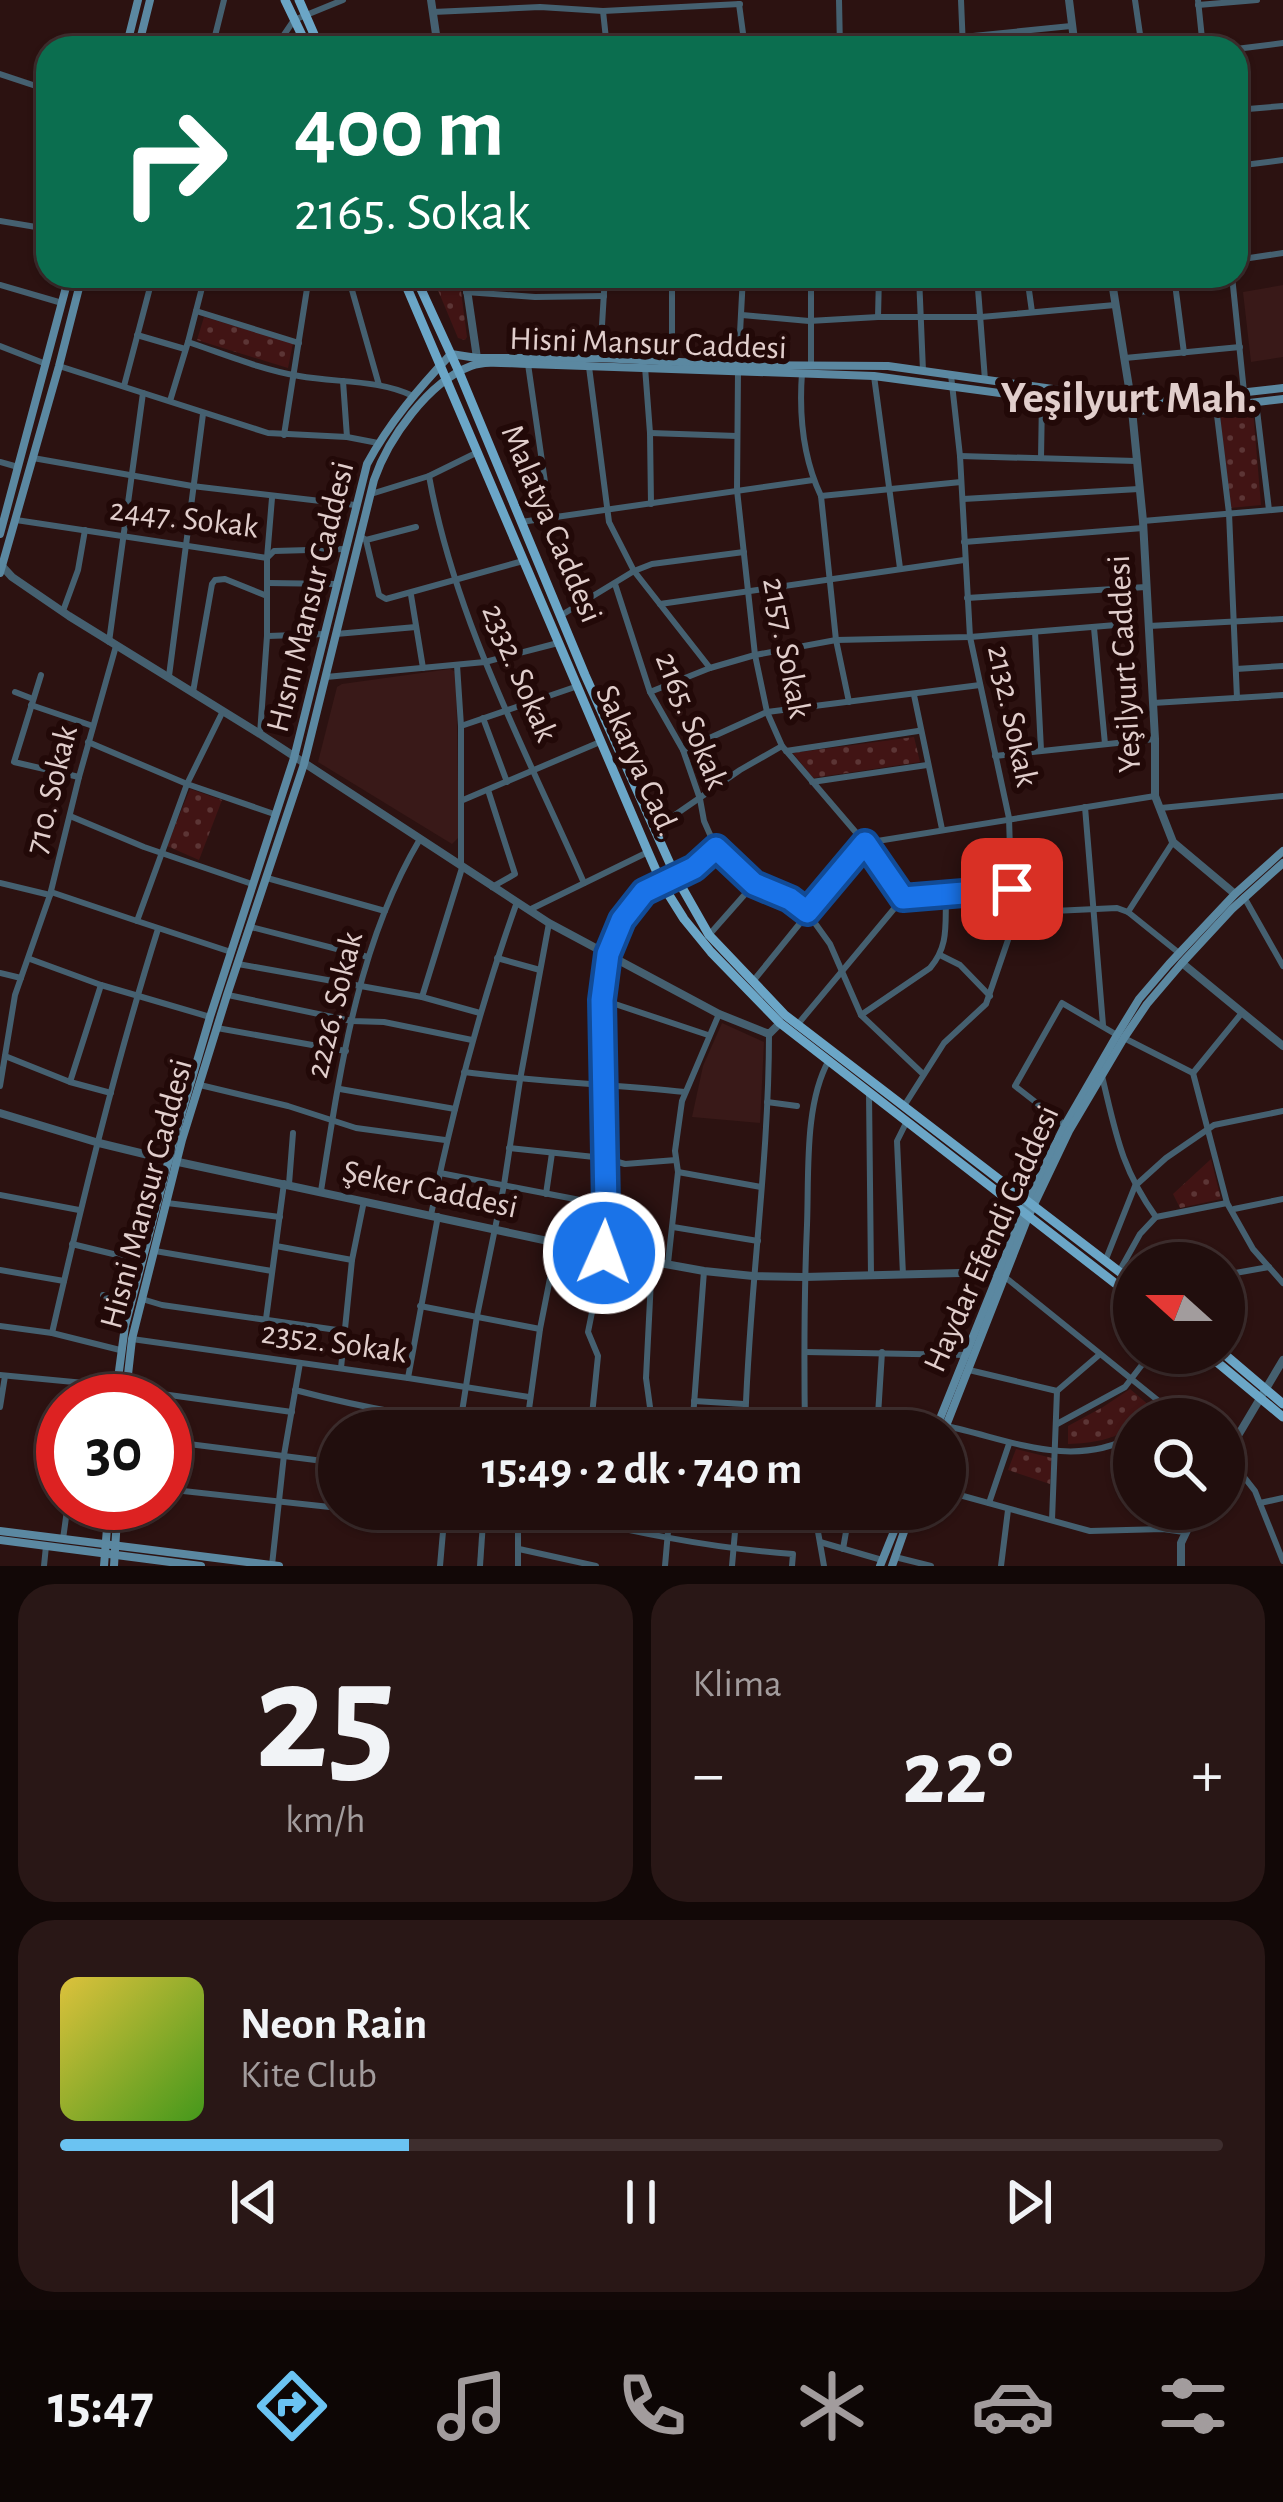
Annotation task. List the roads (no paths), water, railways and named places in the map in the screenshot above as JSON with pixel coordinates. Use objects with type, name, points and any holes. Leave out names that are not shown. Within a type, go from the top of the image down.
[{"type":"main road","points":[[129,36],[138,0]]},
{"type":"main road","points":[[141,36],[150,0]]},
{"type":"main road","points":[[285,0],[312,36]]},
{"type":"main road","points":[[298,0],[305,36]]},
{"type":"main road","points":[[0,534],[66,288]]},
{"type":"main road","points":[[1,569],[79,288]]},
{"type":"main road","name":"Sakarya Cad.","points":[[407,288],[647,852],[684,919],[780,1023],[1113,1282]]},
{"type":"main road","name":"Malatya Caddesi","points":[[421,288],[676,877],[709,934],[798,1024],[1030,1203]]},
{"type":"main road","points":[[451,353],[477,358],[600,358],[738,368],[888,366],[1131,406],[1249,399],[1283,388]]},
{"type":"main road","name":"Hısnı Mansur Caddesi","points":[[121,1374],[120,1350],[142,1261],[210,1017],[330,634],[336,584],[367,464],[413,396],[451,353]]},
{"type":"main road","name":"Hisni Mansur Caddesi","points":[[124,1374],[173,1160],[304,764],[326,677],[330,634],[363,538],[370,494],[388,448],[445,381],[476,363],[738,368],[874,376],[1131,406],[1216,407],[1249,399],[1283,399]]},
{"type":"main road","name":"Haydar Efendi Caddesi","points":[[1030,1203],[1139,999],[1283,851]]},
{"type":"main road","name":"Haydar Efendi Caddesi","points":[[1239,896],[1283,863]]},
{"type":"main road","name":"Haydar Efendi Caddesi","points":[[951,1410],[1025,1215],[1065,1125],[1120,1036]]},
{"type":"main road","points":[[1030,1203],[1113,1264]]},
{"type":"main road","name":"Haydar Efendi Caddesi","points":[[949,1410],[1003,1274]]},
{"type":"main road","points":[[1237,1374],[1283,1404]]},
{"type":"main road","points":[[1245,1374],[1283,1417]]},
{"type":"main road","points":[[104,1566],[112,1530]]},
{"type":"main road","points":[[887,1562],[897,1530]]},
{"type":"main road","points":[[887,1562],[902,1530]]},
{"type":"main road","points":[[0,1531],[201,1566]]},
{"type":"main road","points":[[0,1540],[276,1566]]},
{"type":"main road","points":[[110,1550],[114,1566]]},
{"type":"street","points":[[215,36],[224,0]]},
{"type":"street","points":[[285,36],[300,17],[344,0]]},
{"type":"street","points":[[431,0],[436,36]]},
{"type":"street","points":[[614,0],[615,10]]},
{"type":"street","points":[[839,0],[840,36]]},
{"type":"street","points":[[961,0],[963,36]]},
{"type":"street","points":[[1069,0],[1073,36]]},
{"type":"street","points":[[1135,0],[1140,36]]},
{"type":"street","points":[[1202,36],[1198,2],[1257,0]]},
{"type":"street","points":[[433,12],[540,4],[603,11],[739,2],[743,36]]},
{"type":"street","points":[[603,11],[606,36]]},
{"type":"street","points":[[973,36],[1071,26]]},
{"type":"street","points":[[1248,47],[1283,43]]},
{"type":"street","points":[[0,74],[36,86]]},
{"type":"street","points":[[1248,109],[1283,106]]},
{"type":"street","points":[[1248,164],[1282,160],[1283,171]]},
{"type":"street","points":[[0,221],[36,227]]},
{"type":"street","points":[[1248,258],[1283,254]]},
{"type":"street","points":[[0,285],[62,303]]},
{"type":"street","points":[[124,386],[150,288]]},
{"type":"street","points":[[170,401],[202,288]]},
{"type":"street","points":[[284,435],[307,288]]},
{"type":"street","points":[[351,288],[380,385]]},
{"type":"street","points":[[466,288],[477,358]]},
{"type":"street","points":[[600,358],[604,288]]},
{"type":"street","points":[[672,288],[672,361]]},
{"type":"street","name":"2157. Sokak","points":[[743,288],[737,490],[755,655],[767,712],[784,748],[865,843],[903,898]]},
{"type":"street","points":[[810,288],[811,366]]},
{"type":"street","points":[[878,317],[879,288]]},
{"type":"street","points":[[920,288],[923,371]]},
{"type":"street","points":[[978,288],[985,380]]},
{"type":"street","points":[[1029,288],[1032,312]]},
{"type":"street","name":"Yeşilyurt Caddesi","points":[[1113,288],[1143,524],[1155,796],[1173,842],[1239,896]]},
{"type":"street","points":[[1176,288],[1184,353]]},
{"type":"street","points":[[1233,288],[1269,510]]},
{"type":"street","points":[[466,292],[604,296]]},
{"type":"street","points":[[742,315],[809,321],[981,317],[1115,305]]},
{"type":"street","points":[[196,311],[299,343]]},
{"type":"street","points":[[136,335],[295,376],[380,385],[413,396]]},
{"type":"street","points":[[0,346],[46,364]]},
{"type":"street","points":[[1124,358],[1240,347]]},
{"type":"street","points":[[528,364],[550,517]]},
{"type":"street","points":[[59,366],[268,434],[378,443]]},
{"type":"street","points":[[589,367],[606,510],[620,547],[710,668]]},
{"type":"street","points":[[645,367],[651,504]]},
{"type":"street","points":[[802,373],[800,406],[813,480],[821,496],[836,640],[849,702]]},
{"type":"street","name":"2132. Sokak","points":[[903,1106],[944,1043],[986,1004],[1009,940],[1012,913],[1009,818],[970,637],[952,375]]},
{"type":"street","points":[[874,376],[901,569]]},
{"type":"street","points":[[343,381],[347,437]]},
{"type":"street","name":"710. Sokak","points":[[0,1086],[11,1012],[51,894],[113,644],[143,393]]},
{"type":"street","points":[[1041,458],[1042,399]]},
{"type":"street","points":[[1216,407],[1229,513],[1237,698]]},
{"type":"street","points":[[169,676],[203,413]]},
{"type":"street","points":[[650,434],[737,436]]},
{"type":"street","points":[[370,494],[429,476],[478,452]]},
{"type":"street","points":[[960,456],[1136,461]]},
{"type":"street","points":[[33,458],[192,486],[355,505]]},
{"type":"street","points":[[0,462],[18,467]]},
{"type":"street","name":"2332. Sokak","points":[[429,476],[454,579],[485,662],[584,883]]},
{"type":"street","points":[[521,522],[813,480]]},
{"type":"street","points":[[821,496],[962,482]]},
{"type":"street","points":[[963,499],[1139,489]]},
{"type":"street","points":[[260,734],[272,497]]},
{"type":"street","points":[[964,542],[1283,509]]},
{"type":"street","name":"2447. Sokak","points":[[16,520],[267,558],[274,551],[345,549]]},
{"type":"street","points":[[416,527],[363,538],[379,595],[386,599],[523,561]]},
{"type":"street","points":[[63,611],[78,570],[85,530]]},
{"type":"street","points":[[560,616],[652,564],[744,552]]},
{"type":"street","points":[[660,604],[964,560]]},
{"type":"street","points":[[1,569],[549,923],[719,1014],[769,1034]]},
{"type":"street","points":[[193,692],[215,580],[225,579],[267,596]]},
{"type":"street","points":[[268,583],[336,584]]},
{"type":"street","name":"2165. Sokak","points":[[615,584],[650,692],[683,751],[716,848],[754,884],[807,912]]},
{"type":"street","points":[[967,598],[1146,586]]},
{"type":"street","points":[[411,593],[423,668]]},
{"type":"street","points":[[1149,626],[1283,619]]},
{"type":"street","points":[[650,692],[755,655],[836,640],[970,637],[1116,626]]},
{"type":"street","points":[[267,636],[416,627]]},
{"type":"street","points":[[1094,628],[1106,744]]},
{"type":"street","points":[[1035,632],[1041,750]]},
{"type":"street","points":[[326,677],[485,662],[558,643]]},
{"type":"street","points":[[422,998],[461,867],[457,665]]},
{"type":"street","points":[[1236,669],[1283,669]]},
{"type":"street","points":[[41,675],[14,762],[79,777]]},
{"type":"street","points":[[683,751],[767,712],[980,685]]},
{"type":"street","points":[[461,725],[575,687]]},
{"type":"street","points":[[15,692],[93,726]]},
{"type":"street","points":[[914,695],[942,829]]},
{"type":"street","points":[[1154,703],[1283,695]]},
{"type":"street","points":[[136,921],[187,784],[223,710]]},
{"type":"street","points":[[483,718],[507,782]]},
{"type":"street","points":[[656,828],[784,748],[920,730]]},
{"type":"street","points":[[995,756],[1155,739]]},
{"type":"street","points":[[88,742],[274,814]]},
{"type":"street","points":[[463,800],[600,742]]},
{"type":"street","points":[[812,782],[927,765]]},
{"type":"street","points":[[488,790],[515,874],[492,887]]},
{"type":"street","points":[[753,982],[865,843],[1155,796]]},
{"type":"street","points":[[1160,808],[1283,796]]},
{"type":"street","points":[[1084,807],[1103,1025]]},
{"type":"street","points":[[70,816],[252,884]]},
{"type":"street","name":"2226. Sokak","points":[[321,1191],[359,988],[385,911],[420,838]]},
{"type":"street","points":[[1128,912],[1173,842]]},
{"type":"street","points":[[593,1410],[598,1356],[588,1332],[604,1253],[602,1000],[608,954],[622,920],[644,892],[694,868],[716,848]]},
{"type":"street","points":[[530,910],[647,852]]},
{"type":"street","points":[[267,878],[385,911]]},
{"type":"street","points":[[0,883],[51,894],[231,952]]},
{"type":"street","points":[[709,934],[754,884]]},
{"type":"street","points":[[798,1024],[903,898],[1012,889]]},
{"type":"street","points":[[861,1016],[940,956],[946,896]]},
{"type":"street","points":[[1239,896],[1283,966]]},
{"type":"street","points":[[409,1378],[446,1140],[496,958],[517,902]]},
{"type":"street","points":[[1012,913],[1117,908],[1128,912],[1283,1046]]},
{"type":"street","points":[[807,912],[830,944],[861,1016],[923,1074]]},
{"type":"street","points":[[462,1410],[549,923]]},
{"type":"street","points":[[251,927],[368,957]]},
{"type":"street","points":[[52,1334],[136,996],[158,929]]},
{"type":"street","points":[[940,956],[960,965],[990,996]]},
{"type":"street","points":[[496,958],[540,970]]},
{"type":"street","points":[[29,959],[210,1017]]},
{"type":"street","points":[[238,964],[480,1012]]},
{"type":"street","points":[[0,973],[21,978]]},
{"type":"street","points":[[70,1082],[101,985]]},
{"type":"street","points":[[227,995],[472,1040]]},
{"type":"street","points":[[602,1000],[708,1035]]},
{"type":"street","points":[[1065,1125],[1015,1086],[1062,1003],[1193,1073],[1230,1206],[1253,1250],[1283,1283]]},
{"type":"street","points":[[0,1012],[11,1012]]},
{"type":"street","points":[[668,1263],[678,1172],[675,1151],[685,1092],[719,1014]]},
{"type":"street","points":[[1193,1073],[1241,1014]]},
{"type":"street","points":[[746,1410],[769,1034],[780,1023]]},
{"type":"street","points":[[217,1028],[346,1052]]},
{"type":"street","points":[[5,1056],[111,1093]]},
{"type":"street","points":[[805,1410],[804,1277],[814,1106],[829,1059]]},
{"type":"street","points":[[464,1072],[685,1092]]},
{"type":"street","points":[[1102,1075],[1119,1148],[1135,1186],[1156,1217]]},
{"type":"street","points":[[200,1085],[332,1122],[446,1140]]},
{"type":"street","points":[[338,1089],[455,1109]]},
{"type":"street","points":[[869,1091],[871,1275]]},
{"type":"street","points":[[767,1102],[797,1106]]},
{"type":"street","points":[[1106,1259],[1135,1186],[1166,1159],[1208,1128],[1283,1111]]},
{"type":"street","name":"Şeker Caddesi","points":[[0,1113],[173,1160],[704,1271],[804,1277],[1003,1274]]},
{"type":"street","points":[[903,1275],[897,1141],[906,1123]]},
{"type":"street","points":[[266,1319],[293,1133]]},
{"type":"street","points":[[509,1148],[625,1164],[676,1160]]},
{"type":"street","points":[[546,1194],[552,1153]]},
{"type":"street","points":[[678,1172],[761,1187]]},
{"type":"street","points":[[440,1173],[606,1205]]},
{"type":"street","points":[[0,1195],[80,1210]]},
{"type":"street","points":[[1136,1242],[1156,1217],[1283,1199]]},
{"type":"street","points":[[341,1368],[352,1260],[364,1201]]},
{"type":"street","points":[[167,1202],[280,1217]]},
{"type":"street","points":[[673,1227],[758,1241]]},
{"type":"street","points":[[528,1410],[557,1243]]},
{"type":"street","points":[[72,1244],[142,1261]]},
{"type":"street","points":[[276,1246],[352,1260]]},
{"type":"street","points":[[155,1251],[272,1270]]},
{"type":"street","points":[[652,1260],[646,1378],[653,1410]]},
{"type":"street","points":[[1245,1271],[1269,1267]]},
{"type":"street","points":[[0,1270],[64,1281]]},
{"type":"street","points":[[693,1410],[704,1271]]},
{"type":"street","points":[[1003,1274],[1155,1398]]},
{"type":"street","points":[[104,1295],[132,1303]]},
{"type":"street","points":[[142,1299],[344,1331]]},
{"type":"street","points":[[420,1306],[540,1328]]},
{"type":"street","points":[[0,1327],[120,1350]]},
{"type":"street","name":"2352. Sokak","points":[[132,1339],[529,1397]]},
{"type":"street","points":[[806,1352],[968,1355]]},
{"type":"street","points":[[878,1410],[881,1352]]},
{"type":"street","points":[[1052,1520],[1057,1391],[1099,1355]]},
{"type":"street","points":[[1245,1422],[1283,1360]]},
{"type":"street","points":[[276,1566],[278,1500],[300,1363]]},
{"type":"street","points":[[969,1370],[1057,1391]]},
{"type":"street","points":[[1057,1424],[1125,1387],[1135,1374]]},
{"type":"street","points":[[0,1407],[2,1376],[36,1379]]},
{"type":"street","points":[[295,1390],[379,1410]]},
{"type":"street","points":[[192,1397],[292,1412]]},
{"type":"street","points":[[694,1401],[746,1404]]},
{"type":"street","points":[[966,1434],[1055,1453],[1113,1444]]},
{"type":"street","points":[[989,1503],[1009,1443]]},
{"type":"street","points":[[192,1444],[318,1460]]},
{"type":"street","points":[[1245,1479],[1255,1491],[1282,1556]]},
{"type":"street","points":[[192,1492],[318,1505]]},
{"type":"street","points":[[966,1497],[1090,1531],[1126,1530]]},
{"type":"street","points":[[1260,1503],[1283,1498]]},
{"type":"street","points":[[1001,1566],[1008,1509]]},
{"type":"street","points":[[63,1539],[64,1530]]},
{"type":"street","points":[[440,1566],[442,1530]]},
{"type":"street","points":[[480,1566],[482,1530]]},
{"type":"street","points":[[517,1530],[518,1566]]},
{"type":"street","points":[[629,1530],[734,1550],[793,1554],[792,1566]]},
{"type":"street","points":[[665,1566],[668,1530]]},
{"type":"street","points":[[732,1566],[735,1530]]},
{"type":"street","points":[[818,1530],[824,1566]]},
{"type":"street","points":[[843,1549],[846,1530]]},
{"type":"street","points":[[1170,1530],[1184,1532],[1181,1566]]},
{"type":"street","points":[[820,1541],[887,1562],[931,1566]]},
{"type":"street","points":[[44,1566],[46,1546]]},
{"type":"street","points":[[519,1549],[596,1566]]},
{"type":"district","name":"Yeşilyurt Mah.","points":[[1129,398]]}]
